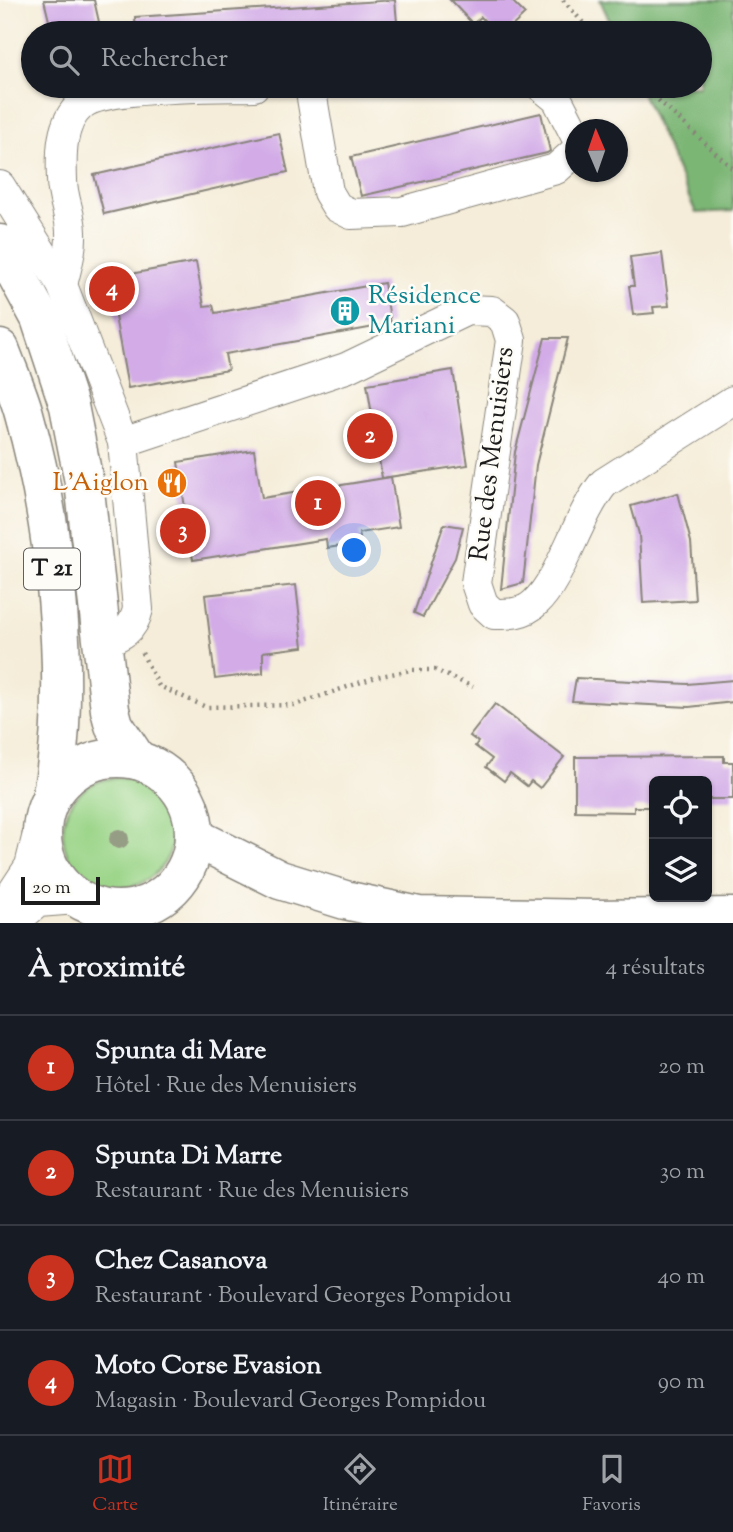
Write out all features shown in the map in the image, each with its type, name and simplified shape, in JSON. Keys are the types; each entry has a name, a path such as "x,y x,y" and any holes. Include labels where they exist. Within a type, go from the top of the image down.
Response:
{"main road":[{"name":"T 21","path":"0,244 40,318 69,406 114,638 114,725 137,760"},
{"name":"T 21","path":"0,349 24,413 41,491 55,590 60,745 47,806"},
{"path":"113,757 137,760 156,767 173,780 185,797 192,816 194,836 191,856 183,874 170,890 155,901 136,908 105,910 77,899 59,884 47,864 41,841 47,806 68,775 89,763 113,757"},
{"path":"194,836 281,880 345,900 419,916 596,919 733,917"},
{"path":"136,908 173,923"}],"street":[{"path":"62,285 71,231 62,184 62,145 68,124 80,105 93,98"},
{"path":"312,98 328,192 337,207 351,214 402,212 556,169 565,161"},
{"path":"556,98 567,119"},
{"path":"0,186 62,285 123,442 138,609 135,622 114,638"},
{"name":"Rue des Menuisiers","path":"123,442 346,368 467,310 492,311 505,321 511,340 476,583 483,604 494,614 514,614 535,604 550,582 590,501 604,483 733,401"},
{"path":"0,922 8,901 30,866 47,806"},
{"path":"13,923 38,902 77,899"}],"path":[{"path":"563,0 581,21"},
{"path":"656,98 733,169"},
{"path":"114,638 146,656 159,686 206,707 295,705 376,677 411,670 435,670 474,687"}],"green space":[{"path":"600,0 733,0 733,211 696,213 644,98 712,98 712,21 610,21"},
{"path":"118,778 139,782 157,794 169,812 173,833 169,854 157,872 139,884 118,888 97,884 79,872 67,854 63,833 67,812 79,794 97,782"}],"building":[{"path":"44,0 94,0 99,21 49,21"},
{"path":"395,0 397,21 135,21 135,17"},
{"path":"450,0 511,0 525,14 518,21 485,21 481,17 476,21 470,21"},
{"path":"541,113 550,151 547,153 361,196 351,157"},
{"path":"279,133 288,172 104,214 94,175"},
{"path":"662,253 669,306 653,307 654,313 633,315 629,286 634,286 630,257"},
{"path":"196,262 204,306 213,305 215,313 384,283 391,324 225,354 228,370 128,388 108,278"},
{"path":"545,338 568,338 536,465 523,583 501,589 515,452"},
{"path":"453,370 468,465 382,478 367,384"},
{"path":"254,450 262,498 391,477 399,527 359,533 361,543 327,548 326,539 193,560 178,462"},
{"path":"678,493 691,542 695,600 643,603 639,534 631,506"},
{"path":"444,524 463,527 455,558 423,617 414,613"},
{"path":"296,585 303,647 263,652 263,673 215,679 205,595"},
{"path":"576,678 687,684 733,680 733,702 689,707 572,701"},
{"path":"495,704 564,757 540,788 531,781 527,786 510,773 504,781 486,767 492,759 475,746 478,742 470,736"},
{"path":"724,756 724,762 733,762 733,799 712,799 712,776 649,776 649,807 634,807 634,812 575,811 575,757"}],"place":[{"name":"Moto Corse Evasion","path":"112,289"},
{"name":"Résidence Mariani","path":"345,311"},
{"name":"Spunta Di Marre","path":"370,436"},
{"name":"L'Aiglon","path":"172,483"},
{"name":"Spunta di Mare","path":"318,503"},
{"name":"Chez Casanova","path":"183,531"}]}
